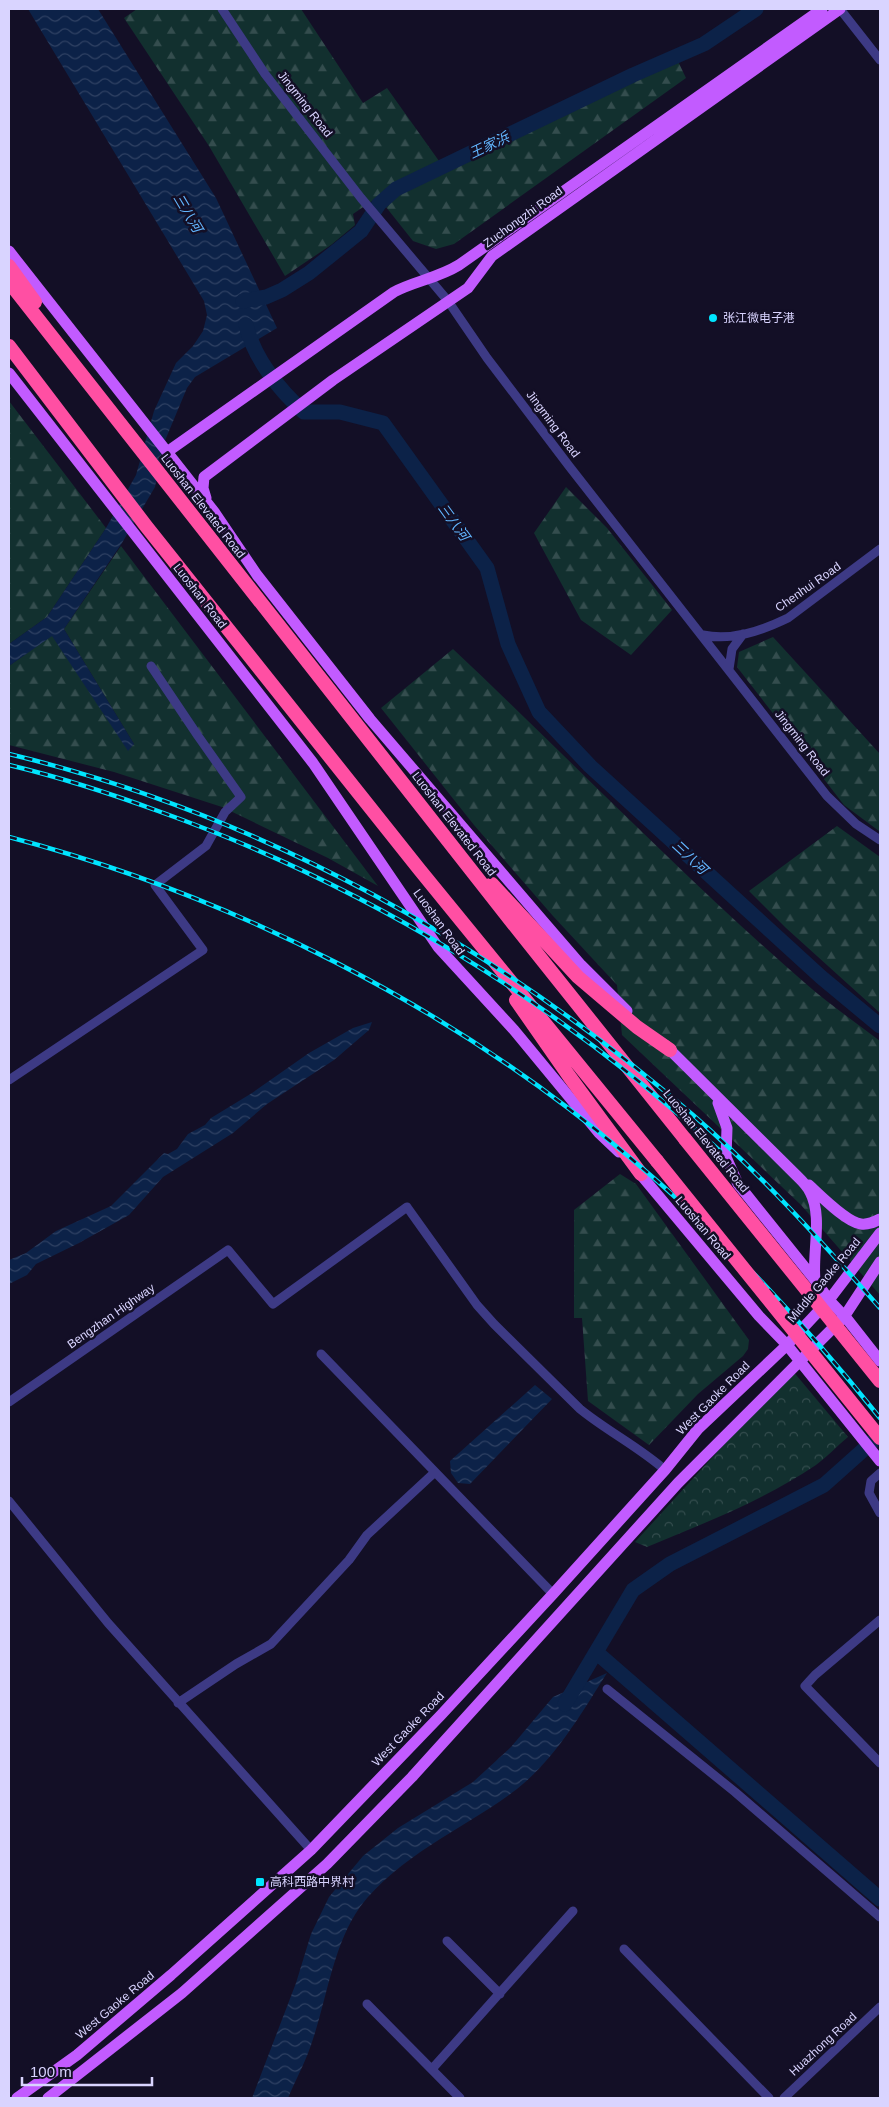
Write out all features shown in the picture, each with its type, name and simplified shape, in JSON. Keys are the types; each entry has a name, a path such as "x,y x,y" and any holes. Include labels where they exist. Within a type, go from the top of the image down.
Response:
{"highway":[{"path":"9,266 91,386"},
{"name":"Luoshan Elevated Road","path":"9,282 519,932 880,1381"},
{"path":"9,346 146,526 419,869 658,1161 880,1438"},
{"path":"452,845 490,882 578,977 602,999 670,1050"},
{"path":"419,869 641,1174"}],"main road":[{"name":"Zuchongzhi Road","path":"167,452 394,292 415,282 431,279 459,265 822,9"},
{"name":"Zuchongzhi Road","path":"207,502 203,488 204,477 333,380 468,288 492,256 840,9"},
{"path":"9,251 207,502 256,576 414,770 582,965 619,1004 670,1050 810,1191 814,1201 816,1218 815,1280"},
{"name":"Luoshan Road","path":"9,374 324,777 438,947 514,1030 599,1133 641,1174 759,1316 787,1344 799,1362 880,1461"},
{"path":"716,1097 723,1112 727,1128 726,1156 733,1175 829,1300 880,1361"},
{"path":"795,1174 850,1220 859,1224 869,1224 880,1219"},
{"name":"Middle Gaoke Road","path":"787,1344 829,1300 880,1232"},
{"path":"48,2098 182,1993 327,1864 412,1777 678,1483 844,1317 880,1262"},
{"name":"West Gaoke Road","path":"17,2098 77,2055 171,1975 311,1850 441,1715 553,1594 664,1470 698,1428 787,1344"}],"street":[{"name":"Jingming Road","path":"222,9 266,74 361,198 382,225 431,279 487,358 569,466 827,796 856,824 880,840"},
{"path":"840,9 880,60"},
{"name":"Chenhui Road","path":"702,635 723,637 744,634 771,626 788,618 880,549"},
{"path":"729,669 732,649 744,634"},
{"path":"9,1080 203,950 155,885 206,846 225,812 241,797 151,666"},
{"name":"Bengzhan Highway","path":"9,1402 228,1250 273,1304 407,1207 477,1305 494,1324 580,1409 649,1456 664,1470"},
{"path":"321,1354 553,1594"},
{"path":"178,1703 215,1677 271,1644 349,1560 367,1535 435,1472"},
{"path":"880,1472 871,1482 869,1493 880,1512"},
{"path":"9,1501 108,1623 311,1850"},
{"path":"880,1620 815,1675 805,1686 880,1763"},
{"path":"607,1689 735,1792 880,1917"},
{"path":"432,2069 573,1911"},
{"path":"447,1940 500,1994"},
{"path":"624,1949 769,2098"},
{"path":"367,2004 460,2098"},
{"name":"Huazhong Road","path":"784,2098 880,2007"}],"green space":[{"path":"137,9 301,9 363,103 387,88 439,161 673,51 686,78 454,244 436,249 413,241 378,197 353,214 355,225 331,245 285,276 209,146 124,18"},
{"path":"9,401 106,528 47,617 9,644"},
{"path":"566,487 607,528 672,610 631,655 581,620 534,533"},
{"path":"121,546 378,886 328,858 222,807 114,772 9,745 9,666 52,635 128,750 134,744 64,629"},
{"path":"773,637 880,754 879,831 844,805 737,667 739,652"},
{"path":"453,649 715,902 814,991 880,1041 880,1295 801,1205 622,1035 617,985 553,916 474,825 381,708"},
{"path":"837,826 880,857 880,1013 786,928 749,891"},
{"path":"620,1174 636,1184 749,1340 748,1349 743,1356 698,1394 649,1445 588,1401 582,1318 574,1318 574,1210"},
{"path":"792,1370 848,1437 816,1465 755,1500 647,1547 635,1542"}],"water":[{"path":"28,9 98,9 216,198 277,328 195,377 187,388 164,443 155,487 122,543 64,629 134,744 128,751 52,636 9,666 9,644 47,617 106,528 136,475 154,411 176,363 193,346 203,331 207,315 204,301"},
{"path":"372,1022 369,1030 334,1060 267,1104 233,1133 163,1177 129,1215 36,1264 27,1275 9,1284 9,1260 26,1253 56,1231 111,1206 164,1153 168,1154 177,1149 188,1134 205,1125 211,1118 252,1093 309,1053 353,1028"},
{"path":"535,1385 552,1399 470,1484 458,1483 451,1473 450,1461"},
{"path":"607,1673 567,1735 531,1777 497,1803 434,1843 394,1872 376,1888 360,1907 351,1921 337,1954 311,2046 288,2098 252,2098 296,1983 311,1934 329,1897 363,1856 398,1828 473,1782 511,1747 553,1697"}],"waterway":[{"name":"王家浜","path":"243,301 266,297 282,290 309,273 361,231 379,204 396,189 633,75 704,44 756,9"},
{"name":"三八河","path":"246,325 261,361 277,384 304,412 340,412 383,423 487,568 508,644 539,712 590,766 821,977 880,1026"},
{"path":"565,1704 633,1590 670,1564 824,1485 880,1435"},
{"path":"596,1652 880,1899"}],"railway":[{"path":"9,754 103,780 195,812 285,850 372,894 457,943 539,996 617,1053 693,1115 766,1184 880,1308"},
{"path":"9,765 121,798 235,841 311,874 384,912 456,953 525,997 593,1045 658,1097 720,1151"},
{"path":"9,837 93,861 175,891 256,924 336,962 413,1005 488,1051 559,1102 628,1156 696,1216 792,1314 880,1418"}],"place":[{"name":"张江微电子港","path":"713,318"},
{"name":"高科西路中界村","path":"260,1882"}]}
